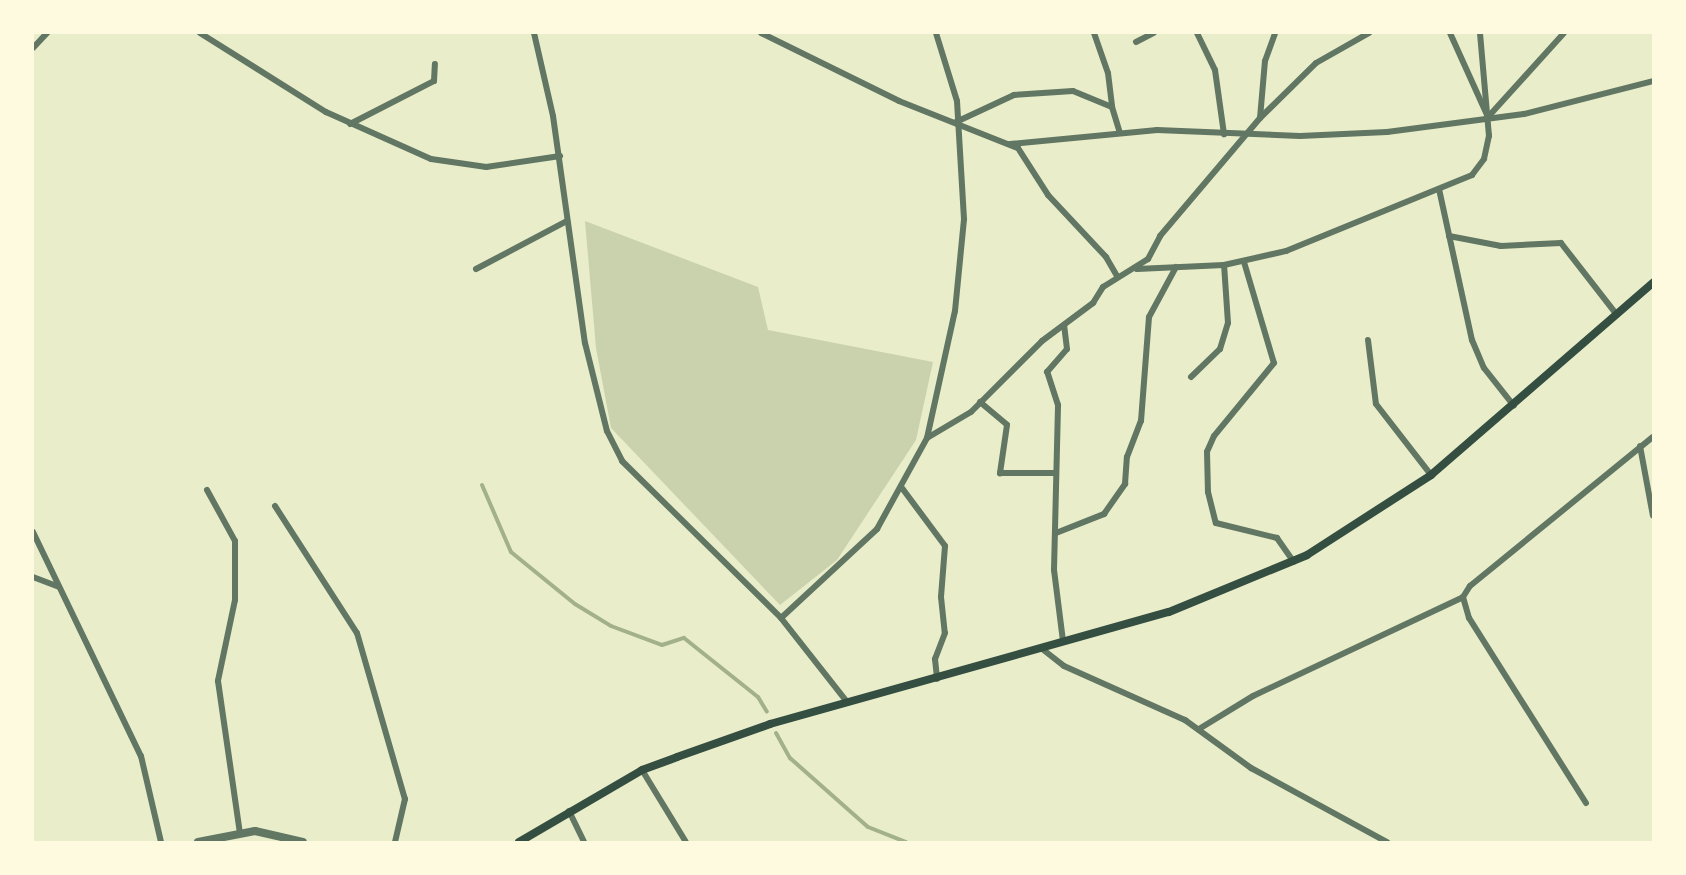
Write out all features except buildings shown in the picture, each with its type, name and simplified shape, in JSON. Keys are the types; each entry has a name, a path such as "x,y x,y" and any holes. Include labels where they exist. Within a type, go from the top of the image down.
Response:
{"main road":[{"path":"519,842 569,810 642,770 848,703 1169,612 1294,561 1361,525 1431,475 1514,406 1653,283"}],"street":[{"path":"33,48 47,33"},
{"path":"200,33 350,124 431,159 460,165 560,156"},
{"path":"534,33 560,156 567,221 597,401 622,461 781,618 848,703"},
{"path":"761,33 796,54 1010,144 1120,133 1358,135 1524,114 1653,81"},
{"path":"781,618 851,558 902,488 927,438 955,311 964,219 956,122 957,101 936,33"},
{"path":"1094,33 1108,73 1112,106 1120,133"},
{"path":"1136,42 1154,33"},
{"path":"1197,33 1215,70 1224,134"},
{"path":"1260,118 1265,61 1275,33"},
{"path":"1136,269 1192,204 1214,168 1249,135 1260,118 1316,63 1369,33"},
{"path":"1450,33 1488,117"},
{"path":"927,438 980,402 1117,276 1136,269 1244,262 1316,242 1391,205 1438,189 1479,168 1487,148 1488,117 1480,33"},
{"path":"1488,117 1564,33"},
{"path":"350,124 434,81 435,64"},
{"path":"956,122 987,104 1030,93 1073,91 1112,106"},
{"path":"1010,144 1117,276"},
{"path":"1438,189 1472,340 1484,368 1514,406"},
{"path":"476,269 567,221"},
{"path":"1449,236 1501,246 1561,243 1617,315"},
{"path":"1244,262 1274,363 1214,436 1207,452 1208,492 1216,523 1277,538 1294,561"},
{"path":"1191,377 1220,349 1228,323 1224,265"},
{"path":"1056,533 1104,514 1125,484 1127,456 1141,421 1152,334 1149,317 1176,267"},
{"path":"1063,641 1055,597 1058,405 1047,372 1067,349 1064,325"},
{"path":"1368,340 1376,404 1431,475"},
{"path":"980,402 1007,425 1000,473 1056,474"},
{"path":"1199,729 1253,696 1463,597 1653,437"},
{"path":"1641,446 1653,516"},
{"path":"902,488 945,546 941,597 945,633 935,659 937,679"},
{"path":"207,490 235,541 235,600 218,681 240,833"},
{"path":"275,506 357,633 405,799 395,842"},
{"path":"33,532 57,586 141,756 161,842"},
{"path":"33,577 57,586"},
{"path":"1463,597 1469,618 1586,803"},
{"path":"1041,648 1064,666 1199,729 1251,768 1387,842"},
{"path":"642,770 686,842"},
{"path":"569,810 584,842"},
{"path":"198,842 240,833 281,833 303,842"},
{"path":"274,842 281,833"}],"green space":[{"path":"585,221 758,287 768,330 933,362 916,440 837,560 780,605 611,428 596,348"}],"waterway":[{"path":"482,485 511,552 575,604 611,626 662,645 684,638 758,697 767,712"},
{"path":"776,733 790,758 868,827 906,842"}]}
